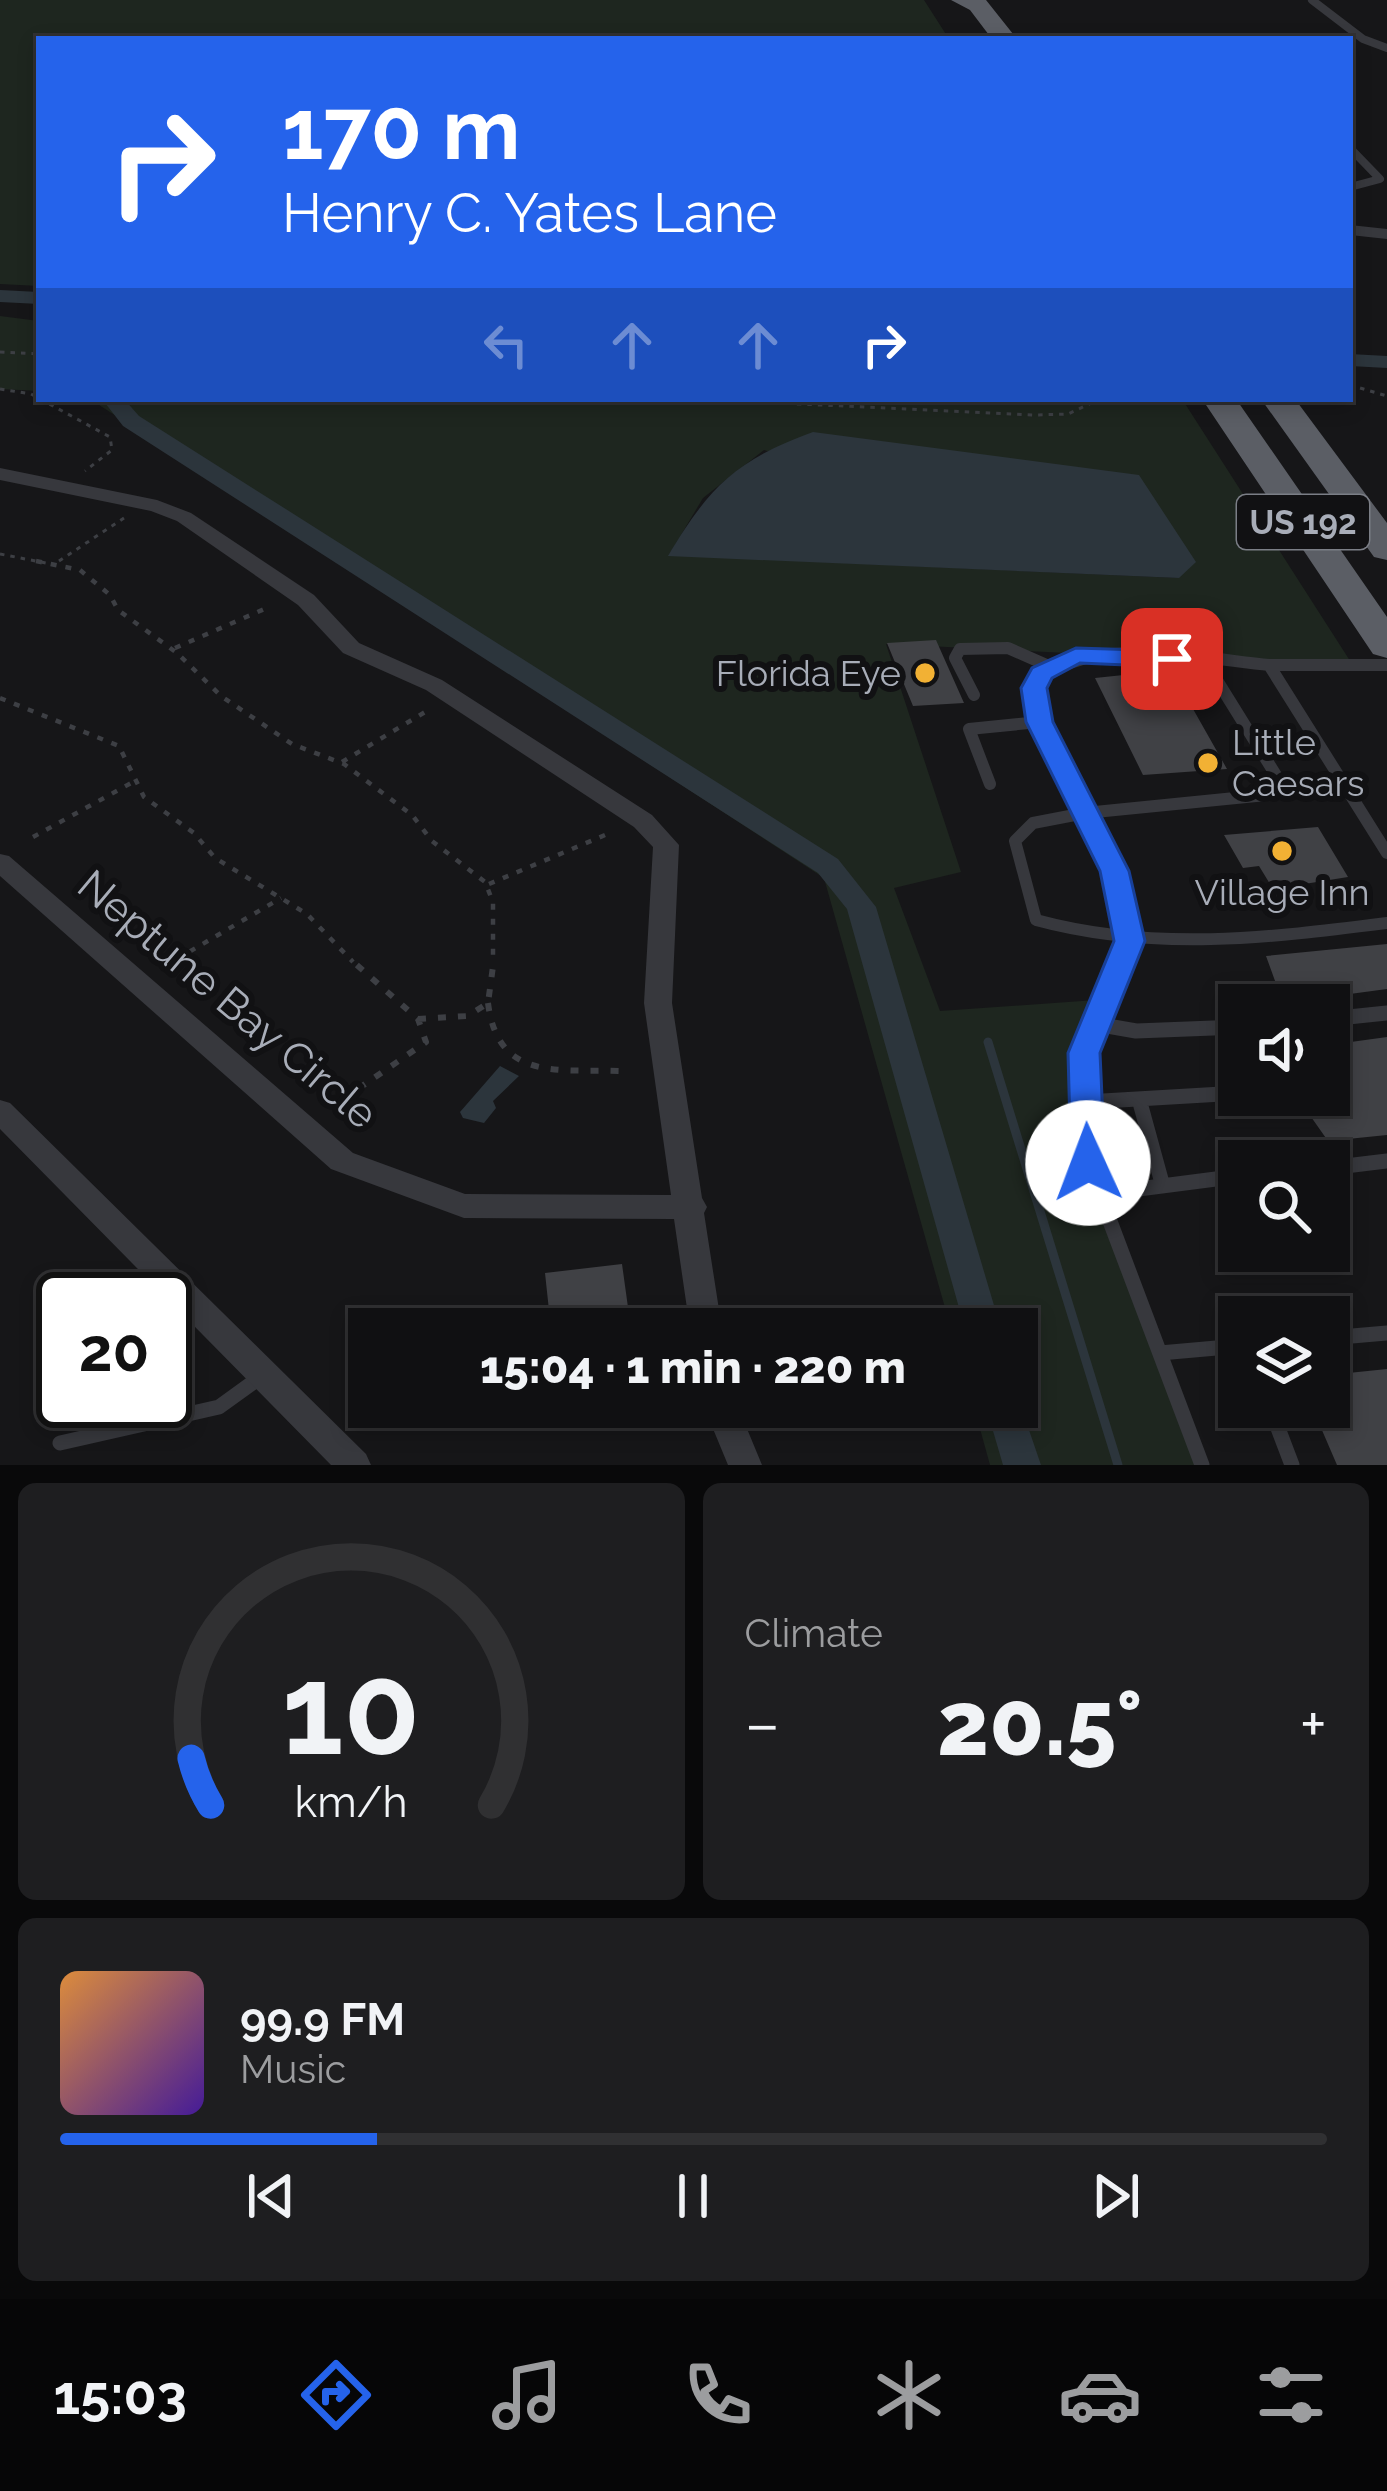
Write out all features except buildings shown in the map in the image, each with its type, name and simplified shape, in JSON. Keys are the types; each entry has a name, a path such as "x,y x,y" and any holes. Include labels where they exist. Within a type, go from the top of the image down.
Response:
{"highway":[{"path":"949,0 973,36"},
{"path":"963,0 978,5 1003,36"},
{"path":"991,0 1017,36"},
{"name":"US 192","path":"1221,402 1387,646"},
{"name":"US 192","path":"1280,402 1387,549"}],"street":[{"path":"1353,230 1387,234"},
{"path":"0,474 157,506 184,517 306,601 351,648 434,686 643,821 666,845 658,1003 704,1308"},
{"name":"Neptune Bay Circle","path":"0,862 342,1161 464,1206 692,1207"},
{"path":"0,1111 354,1465"},
{"path":"730,1428 745,1465"}],"lane":[{"path":"1312,0 1363,39 1387,48"},
{"path":"1353,151 1380,179 1353,184"},
{"path":"974,695 955,658 960,649 1008,648 1051,667"},
{"path":"1202,1465 1088,1163 1084,1053 1130,941 1114,871 1040,722 1035,681 1051,667 1087,653 1269,665 1387,665"},
{"path":"1205,661 1287,793"},
{"path":"1269,665 1387,853"},
{"path":"990,784 970,730 1040,722"},
{"path":"1346,788 1085,813 1033,823 1015,841 1036,920 1130,941 1247,940 1387,923"},
{"path":"1350,1016 1387,1013"},
{"path":"1096,1024 1136,1031 1218,1029"},
{"path":"1086,1102 1218,1094"},
{"path":"1138,1099 1162,1183"},
{"path":"1350,1165 1387,1161"},
{"path":"1100,1194 1218,1178"},
{"path":"1350,1336 1387,1333"},
{"path":"1160,1352 1218,1348"},
{"path":"60,1443 218,1407 263,1375"},
{"path":"1278,1428 1292,1465"}],"path":[{"path":"0,352 36,354"},
{"path":"1353,386 1387,396"},
{"path":"0,389 36,397"},
{"path":"45,402 110,437 112,450 85,471"},
{"path":"756,402 1034,415 1068,414 1094,402"},
{"path":"57,562 124,518"},
{"path":"0,554 80,570 110,595 118,610 172,649 220,696 252,712 287,741 341,762 412,815 432,841 487,884 496,943 488,1003 494,1039 516,1058 556,1067 619,1071"},
{"path":"172,649 269,608"},
{"path":"0,698 119,746 130,760 133,782 152,805 194,833 208,853 307,914 368,978 418,1019 425,1033 421,1048 341,1100"},
{"path":"341,762 424,712"},
{"path":"33,837 133,782"},
{"path":"487,884 605,836"},
{"path":"177,959 281,898"},
{"path":"418,1019 454,1020 488,1003"}],"shaded area":[{"path":"0,0 924,0 947,36 36,36 36,286 0,284"},
{"path":"0,316 36,321 36,391 0,389"},
{"path":"95,402 1184,402 1354,667 886,644 961,872 894,888 940,1011 1110,999 1073,1108 1209,1465 990,1465 980,1428 1038,1428 1038,1308 945,1308 824,878","holes":["764,450 1179,578 669,555 703,498"]},
{"path":"813,432 1139,475 1196,562 1179,578 668,556 697,511 727,479 764,453"},
{"path":"500,1066 519,1076 493,1101 496,1108 484,1123 463,1118 460,1112"}],"waterway":[{"path":"0,296 36,298"},
{"path":"1353,360 1387,362"},
{"path":"115,402 131,421 828,866 861,907 977,1308"},
{"path":"988,1042 1118,1465"},
{"path":"1011,1428 1022,1465"}],"place":[{"name":"Florida Eye","path":"925,673"},
{"name":"Little Caesars","path":"1208,763"},
{"name":"Village Inn","path":"1282,851"}],"route":[{"path":"1088,1163 1084,1053 1130,941 1114,871 1040,722 1035,681 1061,661 1087,653 1172,659"}]}
